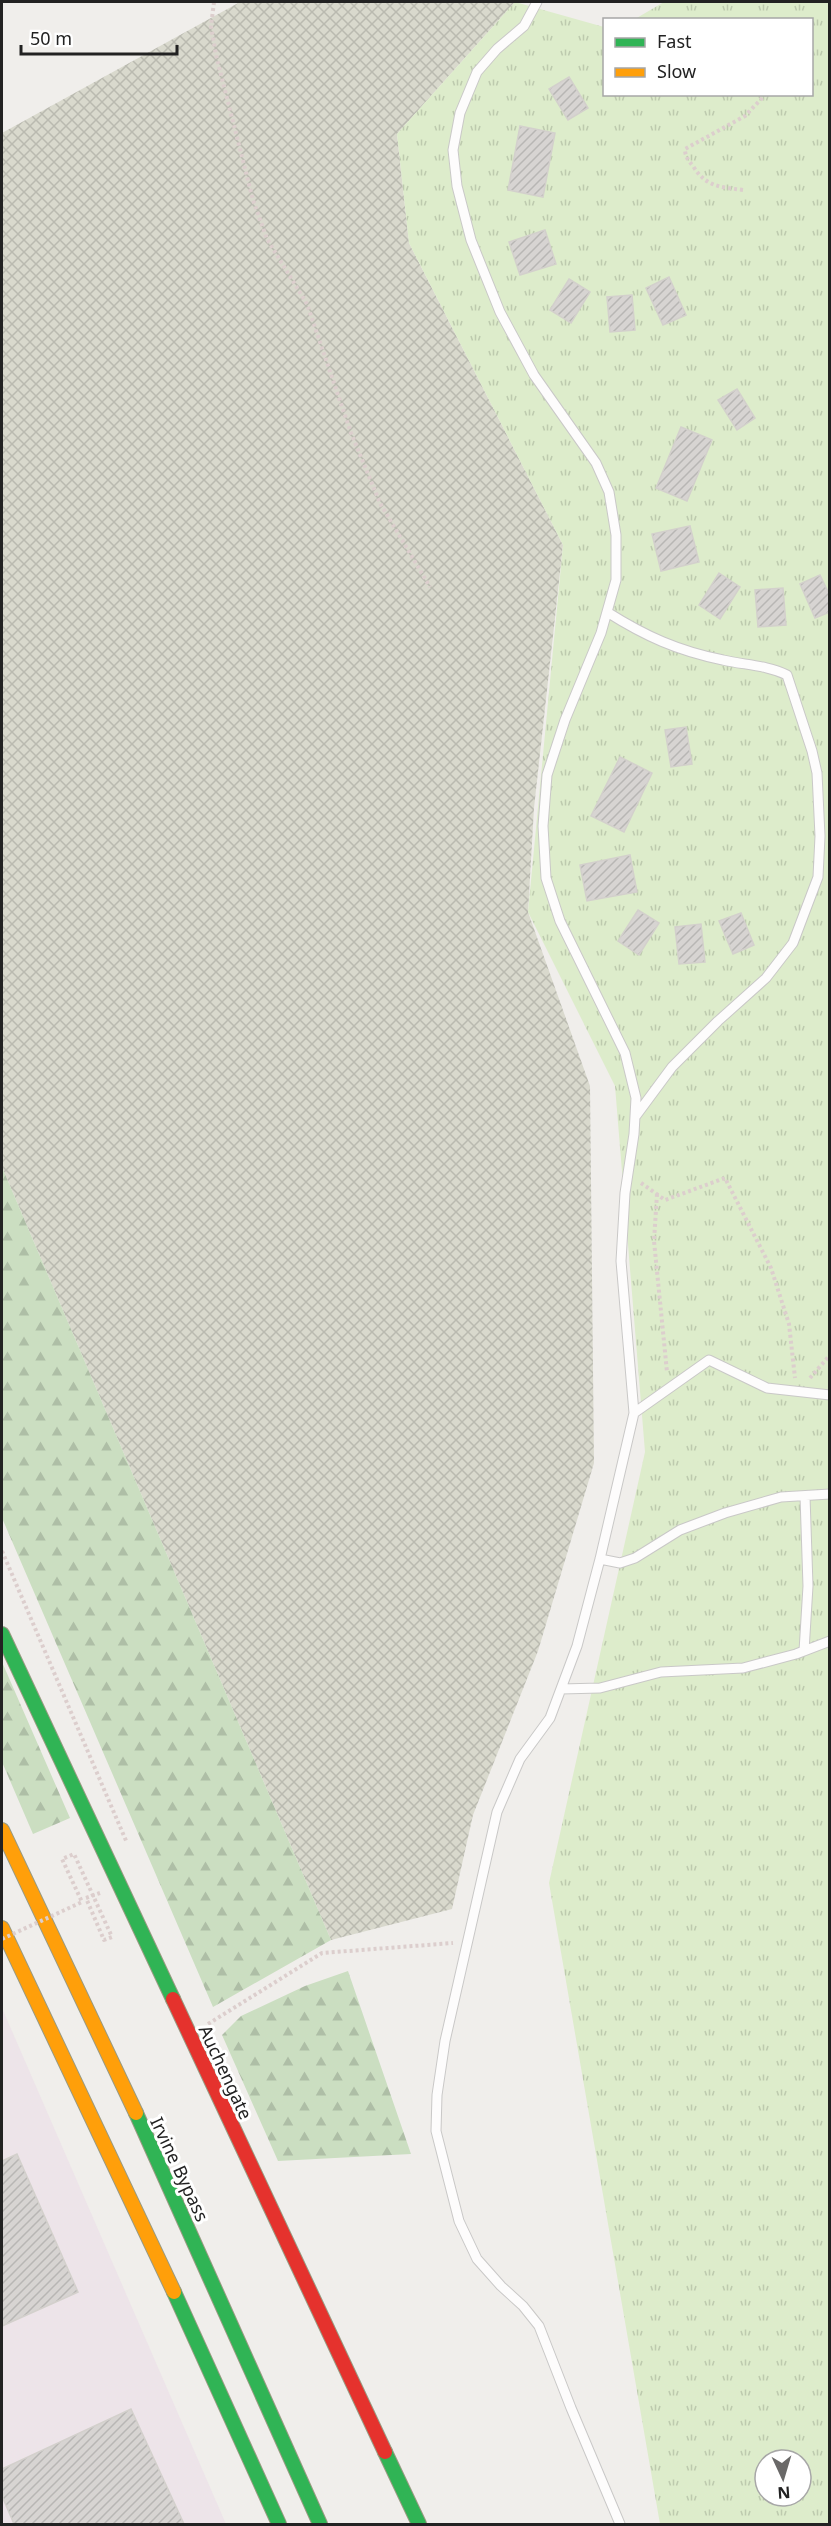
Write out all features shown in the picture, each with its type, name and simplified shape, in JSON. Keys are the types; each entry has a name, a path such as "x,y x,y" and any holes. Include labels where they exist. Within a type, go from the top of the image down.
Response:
{"main road":[{"name":"Auchengate","path":"2,1634 418,2524"},
{"name":"Irvine Bypass","path":"2,1830 195,2244 320,2524"},
{"path":"2,1928 207,2362 279,2524"}],"lane":[{"path":"537,2 524,26 477,72 460,113 453,150 457,186 471,240 500,312 534,375 596,463 609,492 616,535 616,580 601,633 565,720 547,775 543,826 546,878 560,921 625,1053 636,1098 621,1261 634,1413 577,1646 550,1718 520,1759 497,1812 445,2041 437,2095 436,2131 459,2221 477,2259 523,2306 539,2326 620,2524"},
{"path":"607,612 639,632 677,649 775,669 787,675 812,751 818,784 820,836 818,877 793,943 766,978 718,1020 672,1067 635,1117"},
{"path":"634,1413 709,1360 767,1388 830,1395"},
{"path":"600,1559 620,1563 635,1558 680,1530 725,1513 781,1497 830,1494"},
{"path":"804,1651 808,1586 805,1496"},
{"path":"561,1689 600,1688 661,1672 743,1668 804,1651 830,1641"}],"path":[{"path":"214,2 211,26 216,55 253,200 267,239 307,304 351,433 380,503 430,587"},
{"path":"743,190 703,181 685,156 685,149 745,116 764,96"},
{"path":"628,1173 665,1200 725,1178 771,1268 789,1324 797,1392"},
{"path":"657,1194 654,1241 668,1364 665,1391"},
{"path":"797,1392 830,1355"},
{"path":"2,1939 82,1902 62,1859 74,1854 112,1937 104,1940 86,1898"},
{"path":"207,2024 322,1953 468,1942"}],"shaded area":[{"path":"240,2 515,2 397,134 409,243 563,545 534,808 528,912 590,1086 594,1463 538,1651 473,1815 452,1909 331,1940 2,1167 2,133"},
{"path":"2,2008 226,2524 2,2524"}],"green space":[{"path":"515,2 603,27 603,96 813,96 813,18 637,18 664,2 829,2 829,2524 660,2524 549,1883 645,1452 615,1086 528,912 563,545 409,243 397,134"},
{"path":"2,1167 331,1940 213,2007 2,1518"},
{"path":"2,1662 70,1818 33,1834 2,1762"},
{"path":"348,1971 411,2154 278,2161 222,2035 241,2016 305,1986"}],"building":[{"path":"569,77 588,108 568,120 549,89"},
{"path":"520,126 555,133 543,197 508,190"},
{"path":"545,230 556,264 520,275 509,242"},
{"path":"669,277 686,315 663,325 646,288"},
{"path":"569,279 590,292 571,323 550,310"},
{"path":"632,295 635,330 610,332 607,297"},
{"path":"737,389 755,418 737,430 718,400"},
{"path":"681,427 712,440 687,501 656,488"},
{"path":"690,526 699,562 661,571 652,534"},
{"path":"719,573 740,587 720,619 699,605"},
{"path":"820,575 830,596 830,612 815,618 800,584"},
{"path":"783,588 786,625 758,627 755,590"},
{"path":"686,727 692,764 671,767 665,730"},
{"path":"620,757 652,773 624,832 591,816"},
{"path":"630,855 637,892 587,901 580,865"},
{"path":"638,910 659,923 639,955 618,941"},
{"path":"741,913 754,945 733,954 719,921"},
{"path":"701,924 705,962 679,964 675,927"},
{"path":"17,2154 78,2292 2,2326 2,2161"},
{"path":"131,2409 184,2524 14,2524 2,2496 2,2469"}],"traffic: fast":[{"path":"2,1634 173,1999"},
{"path":"136,2113 320,2524"},
{"path":"174,2292 279,2524"},
{"path":"385,2452 419,2524"}],"traffic: slow":[{"path":"2,1830 136,2113"},
{"path":"2,1928 174,2292"}],"traffic: jam":[{"path":"173,1999 385,2452"}]}
